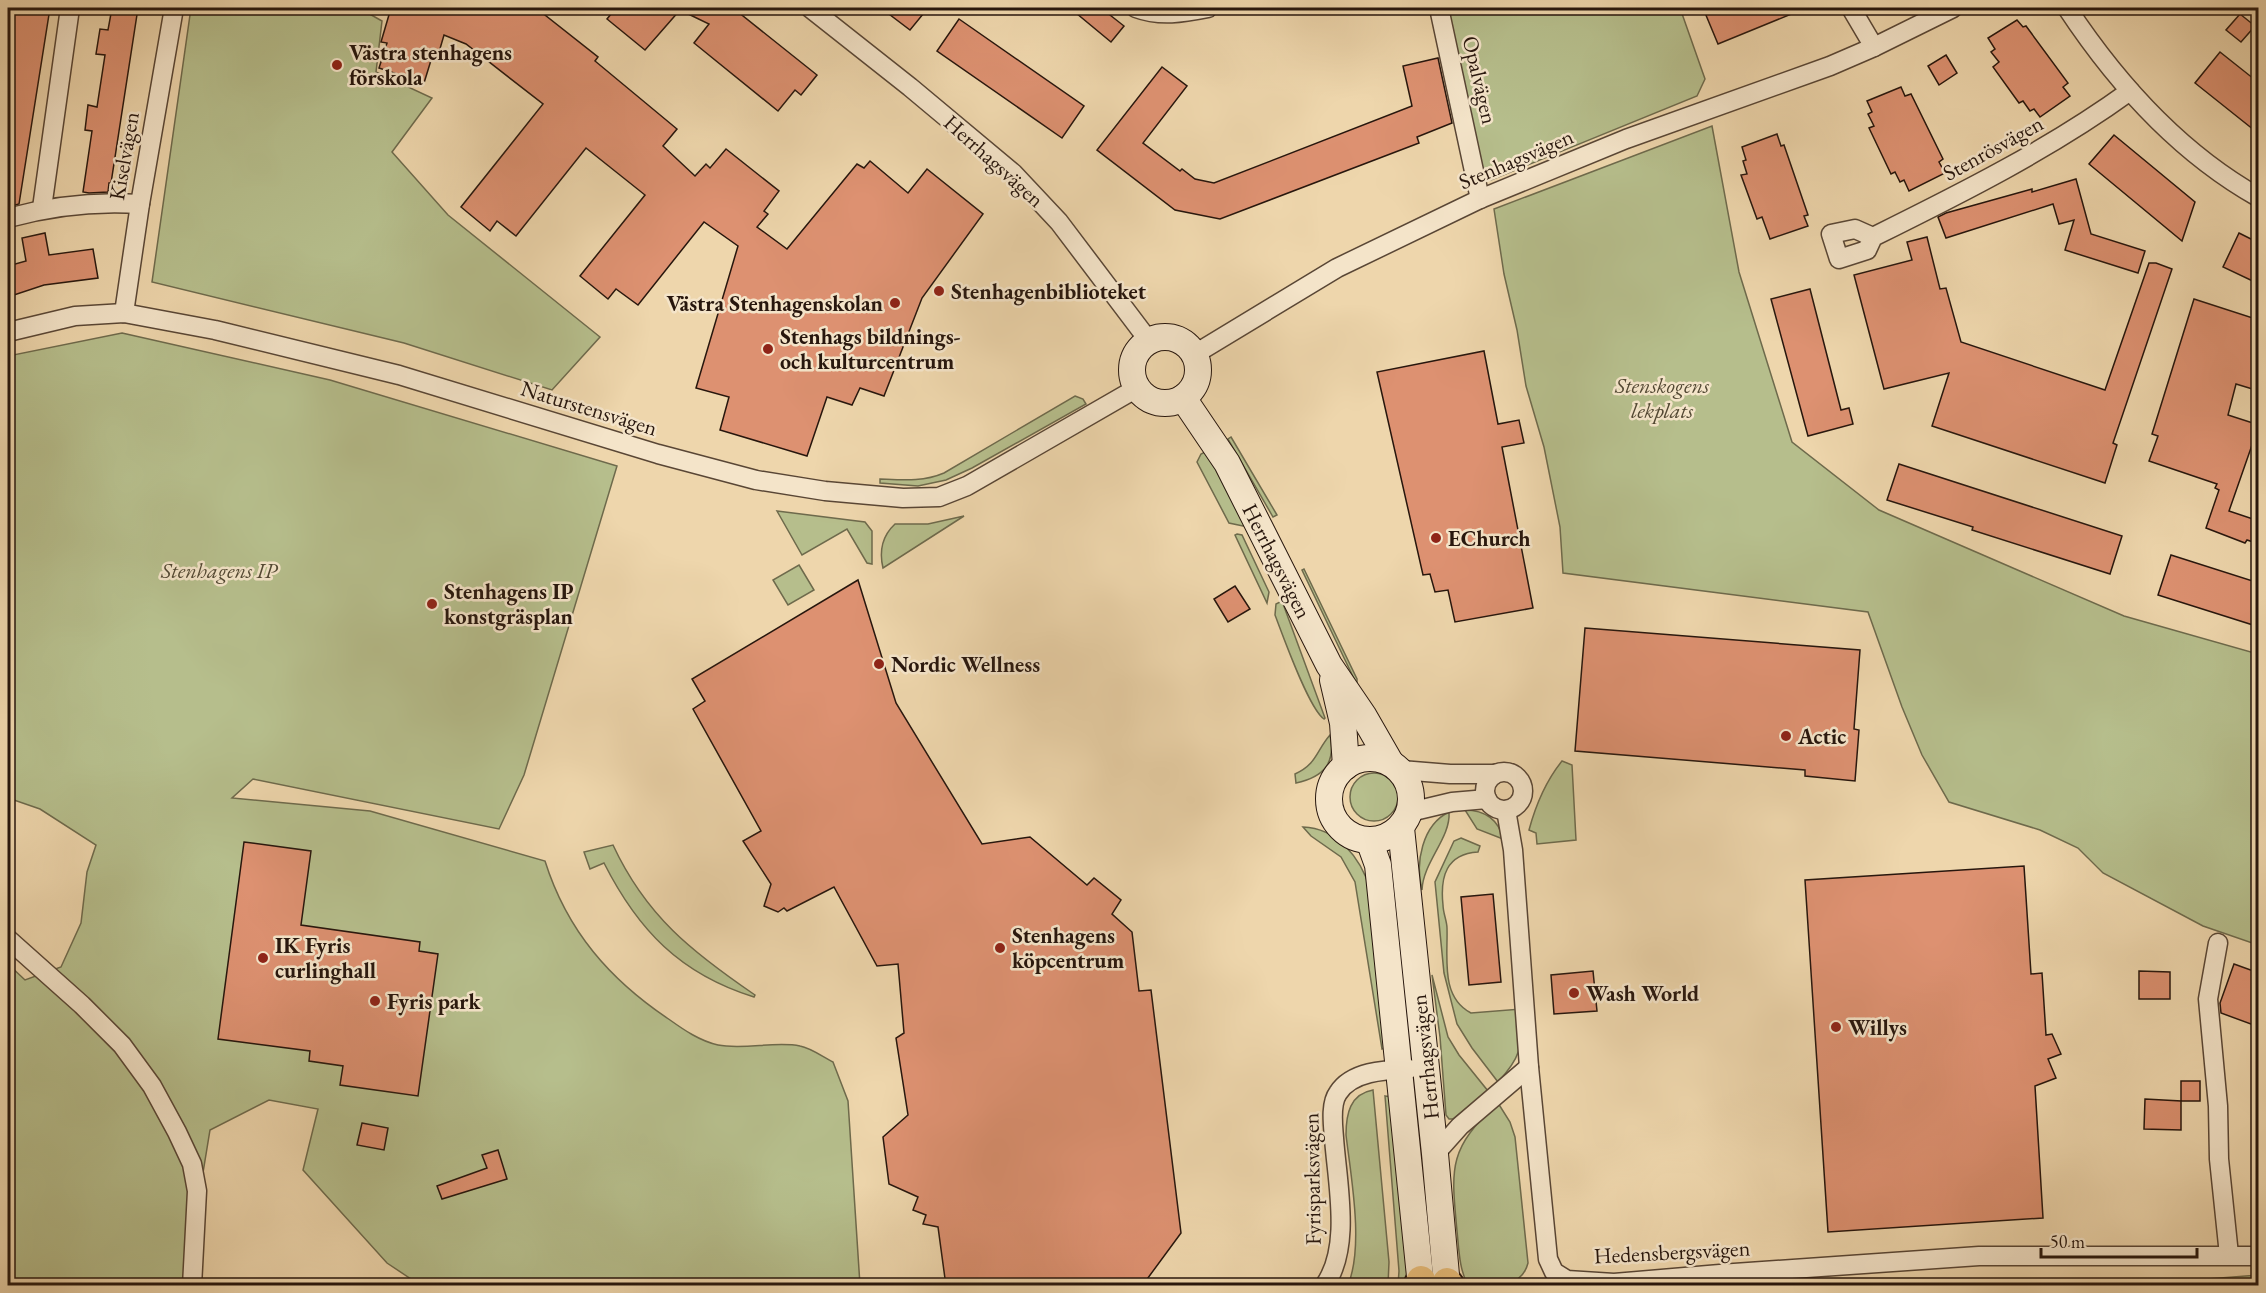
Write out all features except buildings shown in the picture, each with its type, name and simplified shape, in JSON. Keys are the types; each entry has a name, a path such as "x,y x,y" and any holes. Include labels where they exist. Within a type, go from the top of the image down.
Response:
{"street":[{"path":"42,208 70,8"},
{"name":"Kiselvägen","path":"124,313 140,204 174,8"},
{"name":"Herrhagsvägen","path":"810,8 1013,173 1059,222 1149,341"},
{"path":"1136,8 1165,14 1208,8"},
{"name":"Opalvägen","path":"1439,8 1480,199"},
{"path":"1851,8 1874,47"},
{"name":"Stenhagsvägen","path":"1195,354 1337,268 1480,199 1626,139 1830,66 1953,8"},
{"path":"2067,8 2089,40 2130,91 2198,154 2259,197"},
{"name":"Stenrösvägen","path":"1873,237 2043,149 2130,91"},
{"path":"8,218 42,208 111,202 140,204"},
{"name":"Naturstensvägen","path":"8,332 75,316 124,313 215,330 399,375 658,454 756,480 825,491 903,498 939,497 968,486 1137,388"},
{"path":"1159,337 1170,337 1180,340 1195,354 1198,364 1196,383 1183,398 1171,403 1158,402 1147,397 1137,388 1132,367 1135,357 1149,341 1159,337"},
{"name":"Herrhagsvägen","path":"1183,398 1227,463 1329,665 1395,766"},
{"name":"Herrhagsvägen","path":"1329,665 1343,723 1346,766"},
{"path":"1486,798 1452,802 1405,820 1388,837 1379,840 1361,839 1346,833 1333,818 1329,802 1330,788 1336,775 1346,766 1362,758 1377,758 1395,766 1450,774 1495,774"},
{"path":"1395,766 1407,778 1412,793 1405,820"},
{"path":"1502,771 1511,773 1517,776 1522,785 1522,798 1513,808 1506,810 1496,808 1486,798 1486,783 1495,774 1502,771"},
{"name":"Hedensbergsvägen","path":"1506,810 1513,856 1548,1259 1554,1272 1567,1280 1614,1284 1720,1274 1979,1256 2259,1256"},
{"name":"Herrhagsvägen","path":"1405,820 1435,1154 1434,1284"},
{"name":"Herrhagsvägen","path":"1369,840 1378,865 1401,1070 1434,1284"},
{"path":"8,939 82,1005 122,1045 152,1086 172,1123 192,1164 197,1191 192,1286"},
{"path":"2218,943 2208,999 2218,1106 2219,1159 2229,1255"},
{"path":"1435,1154 1460,1126 1530,1067"},
{"name":"Fyrisparksvägen","path":"1324,1286 1337,1261 1341,1230 1332,1120 1336,1094 1352,1079 1377,1071 1426,1069"}],"green space":[{"path":"191,8 337,8 343,12 348,8 359,8 382,21 376,72 432,98 392,152 448,215 600,337 552,390 404,343 152,282"},
{"path":"1439,8 1680,8 1705,79 1697,96 1491,180 1475,171"},
{"name":"Stenskogens lekplats","path":"1712,126 1739,272 1792,442 1879,510 2124,616 2258,654 2258,945 2203,926 2103,873 2078,848 2040,830 1949,802 1922,755 1868,612 1563,573 1560,527 1544,447 1526,386 1494,209"},
{"name":"Stenhagens IP","path":"122,333 330,380 617,466 524,775 499,829 253,779 232,798 370,811 545,861 565,910 593,952 628,988 675,1024 699,1038 718,1045 800,1046 833,1062 848,1101 860,1285 420,1285 387,1263 303,1170 318,1109 269,1100 210,1130 190,1252 187,1285 8,1285 8,964 25,980 61,967 81,923 87,872 96,845 40,809 8,798 8,356"},
{"path":"1075,396 1083,399 1086,404 972,468 946,480 918,486 880,483 880,479 921,479 944,473"},
{"path":"1231,437 1277,515 1273,517 1228,439"},
{"path":"1207,451 1246,525 1229,523 1197,462 1201,454"},
{"path":"777,511 865,522 872,531 872,564 867,563 847,529 802,555"},
{"path":"964,516 883,568 881,556 883,544 895,524 928,524"},
{"path":"1235,535 1242,535 1269,592 1267,603"},
{"path":"799,565 814,590 788,605 773,580"},
{"path":"1304,569 1357,679 1357,685 1302,570"},
{"path":"1282,601 1324,719 1318,713 1304,687 1275,615 1276,604"},
{"path":"1330,735 1331,753 1326,767 1314,777 1296,783 1295,774 1308,766"},
{"path":"1562,761 1572,765 1576,840 1537,844 1536,833 1529,830 1532,820 1546,785"},
{"path":"1369,773 1379,773 1394,783 1398,797 1397,806 1388,817 1379,821 1369,821 1354,811 1350,802 1350,792 1360,777"},
{"path":"1465,810 1472,810 1490,817 1498,826 1503,839 1477,829"},
{"path":"1449,812 1446,831 1427,870 1422,890 1419,868 1423,846 1432,826"},
{"path":"1303,827 1327,833 1337,839 1354,856 1366,877 1370,889 1385,1048 1382,1049 1355,882 1341,857 1311,836"},
{"path":"1461,838 1480,846 1478,852 1459,857 1452,862 1444,876 1442,895 1447,925 1447,963 1450,987 1461,1006 1471,1013 1521,1009 1521,1041 1517,1056 1498,1082 1457,1024 1444,973 1435,882 1454,841"},
{"path":"613,845 640,892 656,912 691,947 755,995 754,997 704,976 683,962 647,929 631,909 604,863 590,869 584,852"},
{"path":"1432,975 1448,1037 1459,1055 1488,1091 1453,1119 1449,1119 1446,1115"},
{"path":"1373,1090 1389,1262 1388,1285 1348,1285 1353,1269 1356,1231 1346,1135 1347,1120 1354,1100 1365,1092"},
{"path":"1385,1096 1392,1097 1408,1268 1407,1285 1398,1285 1399,1271"},
{"path":"1498,1103 1510,1122 1515,1137 1528,1263 1519,1278 1511,1282 1494,1286 1468,1286 1459,1252 1454,1175 1461,1147 1470,1133"},
{"path":"2258,1275 2258,1286 1907,1285 2143,1284"}],"place":[{"name":"Västra stenhagens förskola","path":"337,65"},
{"name":"Stenhagenbiblioteket","path":"939,291"},
{"name":"Västra Stenhagenskolan","path":"895,303"},
{"name":"Stenhags bildnings- och kulturcentrum","path":"768,349"},
{"name":"EChurch","path":"1436,538"},
{"name":"Stenhagens IP konstgräsplan","path":"432,604"},
{"name":"Nordic Wellness","path":"879,664"},
{"name":"Actic","path":"1786,736"},
{"name":"Stenhagens köpcentrum","path":"1000,948"},
{"name":"IK Fyris curlinghall","path":"263,958"},
{"name":"Wash World","path":"1574,993"},
{"name":"Fyris park","path":"375,1001"},
{"name":"Willys","path":"1836,1027"}]}
